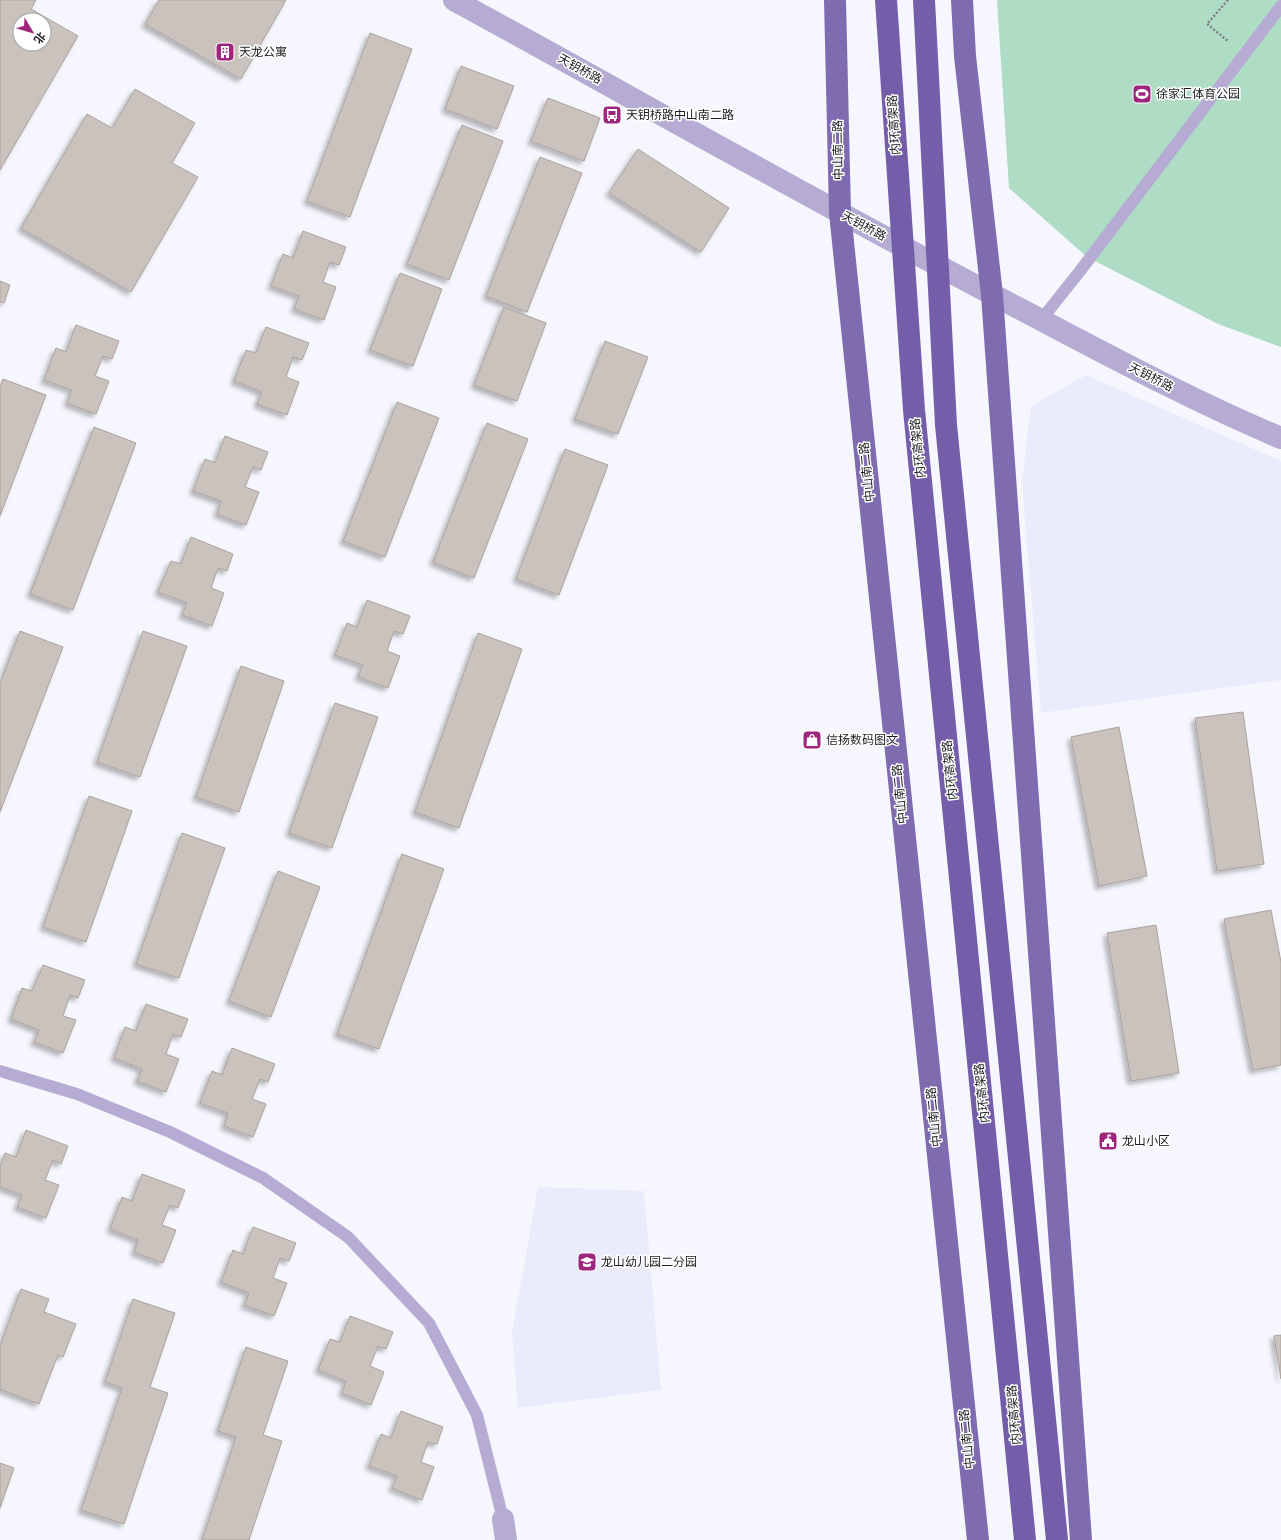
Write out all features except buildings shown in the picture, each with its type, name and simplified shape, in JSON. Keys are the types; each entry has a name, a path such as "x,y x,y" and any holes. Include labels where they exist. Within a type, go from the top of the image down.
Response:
{"highway":[{"name":"内环高架路","path":"886,0 915,418 1025,1540"},
{"path":"924,0 946,425 1057,1540"}],"main road":[{"name":"中山南二路","path":"835,0 840,213 978,1540"},
{"path":"962,0 965,56 992,295 1081,1540"}],"street":[{"name":"天钥桥路","path":"454,0 992,295 1170,386 1281,438"}],"lane":[{"path":"1041,320 1085,265 1281,6"},
{"path":"0,1071 77,1094 170,1132 263,1178 348,1237 429,1323 477,1415 504,1530"}],"path":[{"path":"1228,0 1207,24 1244,54"}],"shaded area":[{"path":"1086,375 1281,461 1281,680 1041,713 1022,482 1031,406"},
{"name":"龙山幼儿园二分园","path":"538,1187 644,1191 661,1390 518,1408 512,1333"}],"green space":[{"name":"徐家汇体育公园","path":"997,0 1281,0 1281,347 1218,324 1087,257 1009,188"}],"place":[{"name":"天龙公寓","path":"225,52"},
{"name":"徐家汇体育公园","path":"1142,94"},
{"name":"天钥桥路中山南二路","path":"612,115"},
{"name":"信扬数码图文","path":"812,740"},
{"name":"龙山小区","path":"1108,1141"},
{"name":"龙山幼儿园二分园","path":"587,1262"}]}
